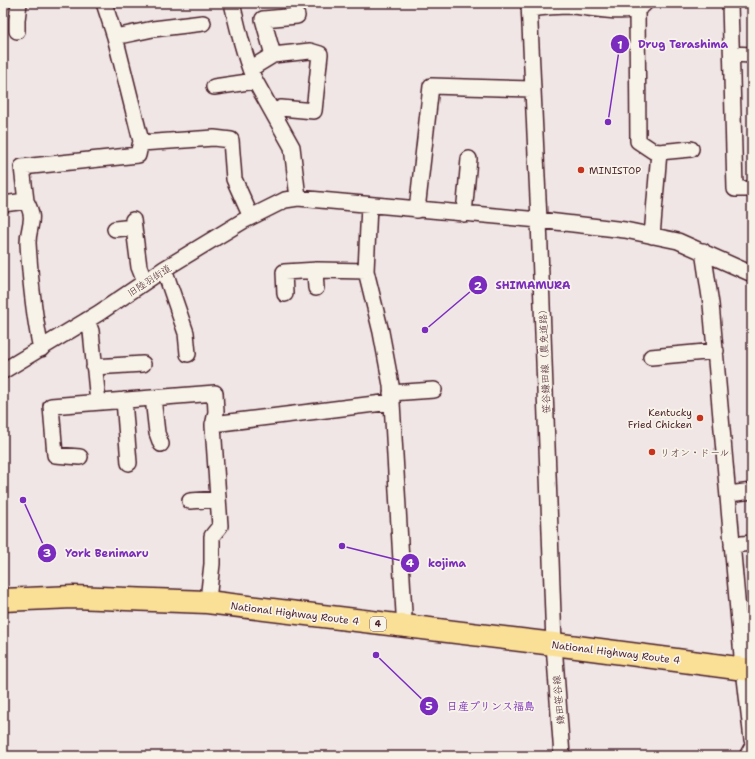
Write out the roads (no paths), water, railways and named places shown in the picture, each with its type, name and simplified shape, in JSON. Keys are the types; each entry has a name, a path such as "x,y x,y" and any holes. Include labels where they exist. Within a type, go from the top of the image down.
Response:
{"highway":[{"name":"National Highway Route 4","path":"3,588 100,586 209,591 404,613 554,637 747,663"},
{"name":"National Highway Route 4","path":"3,600 73,598 207,602 554,637"}],"street":[{"path":"17,31 19,3"},
{"path":"41,348 37,330 28,241 32,221 32,211 26,201 22,167 138,155 141,143 116,37 104,3"},
{"path":"232,3 242,45 253,75 292,146 298,198 538,220 625,230 678,241 752,274"},
{"path":"730,3 735,189 752,189"},
{"path":"529,6 575,6 606,10 633,10 641,6 638,141 659,152 691,149"},
{"name":"笹谷鎌田線（農免道路）","path":"529,6 554,637"},
{"path":"273,55 263,19 297,16"},
{"path":"116,37 153,29 203,22"},
{"path":"214,87 253,75 273,55 310,51 320,54 314,111 281,108 273,113"},
{"path":"732,54 752,55"},
{"path":"417,210 431,86 532,89"},
{"path":"141,143 214,138 231,140 234,179 251,218"},
{"path":"652,236 659,152"},
{"path":"464,214 469,159"},
{"name":"旧陸羽街道","path":"3,371 87,320 164,269 242,221 251,218 285,200 298,198"},
{"path":"3,204 26,201"},
{"path":"369,205 366,271 381,332 391,386 404,613"},
{"path":"115,229 134,223 139,268 145,282"},
{"path":"703,251 716,351 732,545 747,663 752,740"},
{"path":"164,269 186,333 188,354"},
{"path":"285,294 284,272 314,270 366,271"},
{"path":"314,270 316,288"},
{"path":"87,320 91,331 98,402"},
{"path":"651,357 716,351"},
{"path":"94,367 143,364"},
{"path":"213,424 434,390"},
{"path":"80,457 55,455 51,406 215,393 216,412 213,424 220,526 212,536 212,564 209,591"},
{"path":"153,398 157,433 161,444"},
{"path":"124,400 129,463"},
{"path":"728,494 752,491"},
{"path":"190,500 218,499"},
{"path":"732,545 752,542"},
{"name":"鎌田笹谷線","path":"554,637 562,756"},
{"path":"747,756 752,748"}],"place":[{"name":"Drug Terashima","path":"608,122"},
{"name":"MINISTOP","path":"581,170"},
{"name":"SHIMAMURA","path":"425,330"},
{"name":"Kentucky Fried Chicken","path":"700,418"},
{"name":"リオン・ドール","path":"652,452"},
{"name":"York Benimaru","path":"23,500"},
{"name":"kojima","path":"342,546"},
{"name":"日産プリンス福島","path":"376,655"}]}
